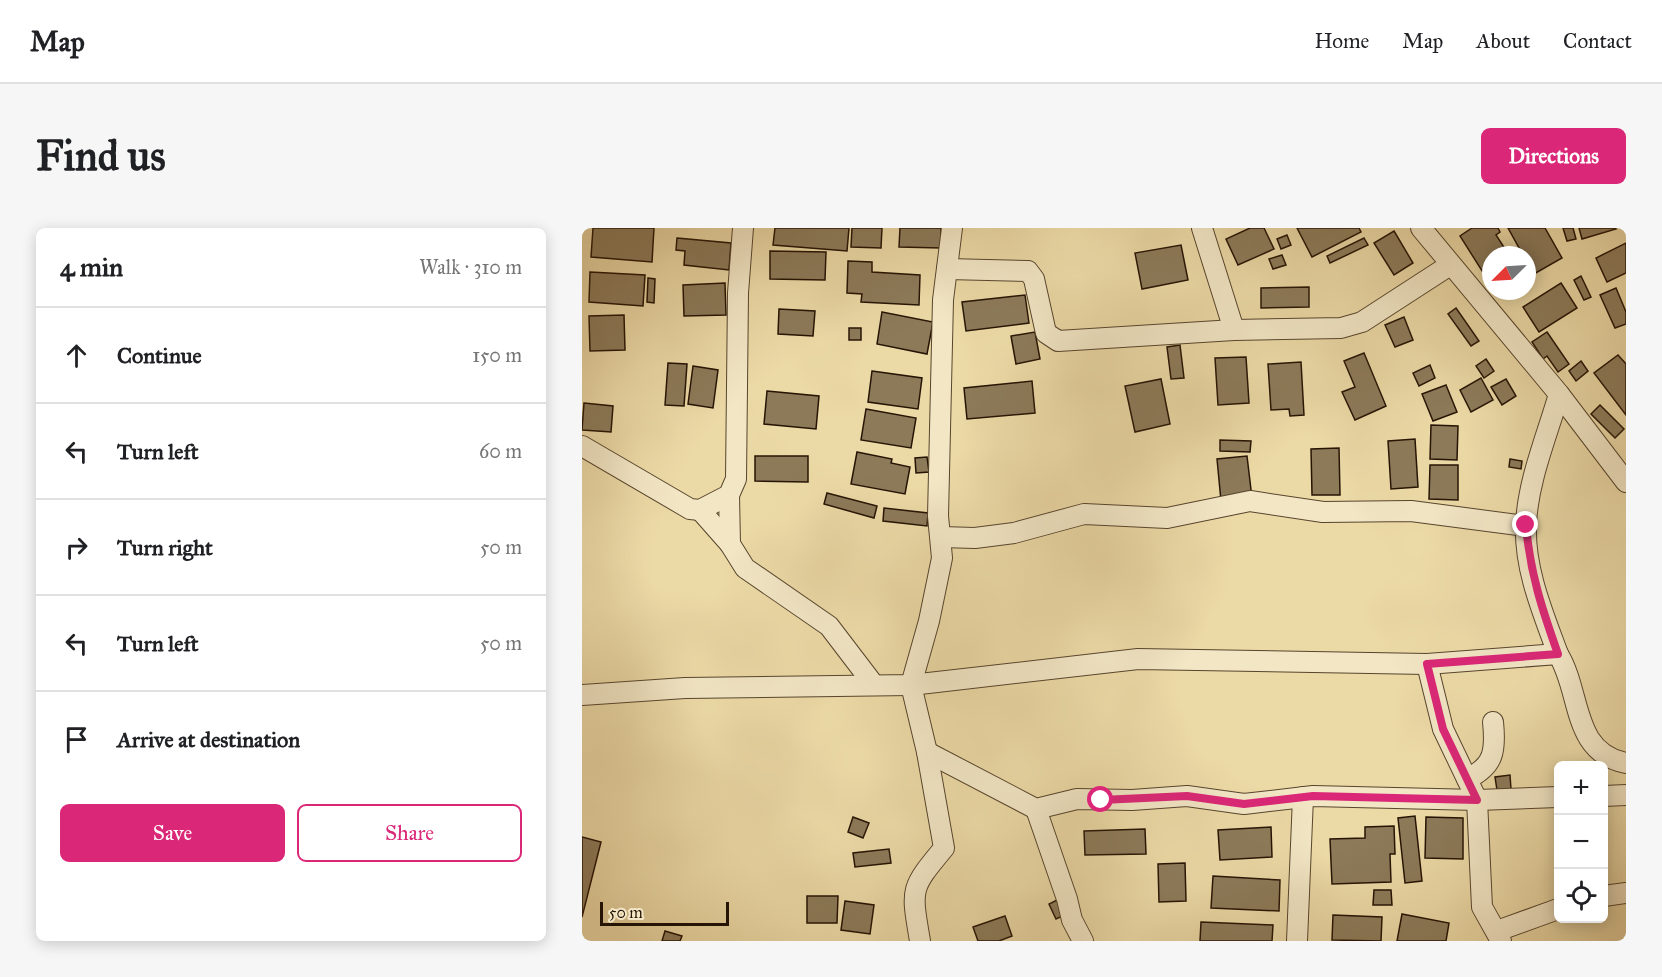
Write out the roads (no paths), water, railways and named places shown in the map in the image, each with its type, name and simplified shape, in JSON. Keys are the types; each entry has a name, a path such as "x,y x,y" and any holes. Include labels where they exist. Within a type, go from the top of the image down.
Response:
{"street":[{"path":"730,544 729,495 736,479 738,293 743,228"},
{"path":"920,941 914,907 914,889 921,875 945,848 927,752 911,685 938,580 942,537 939,505 944,300 952,228"},
{"path":"1202,228 1234,330"},
{"path":"1421,228 1559,394 1626,482"},
{"path":"947,269 1028,271 1034,279 1046,333 1058,341 1234,330 1341,328 1362,322 1450,265"},
{"path":"1559,394 1534,477 1526,525 1530,566 1536,591 1558,654 1568,672 1586,737 1605,756 1626,764"},
{"path":"582,446 690,509 700,510 729,495"},
{"path":"942,537 975,538 1014,534 1084,514 1167,518 1250,501 1323,512 1411,511 1526,525"},
{"path":"700,510 730,544 745,568 829,626 874,686"},
{"path":"582,695 685,688 911,685 1138,659 1427,664 1558,654"},
{"path":"1427,664 1443,729 1477,800 1482,907 1499,936 1554,911"},
{"path":"1467,779 1482,772 1492,758 1495,740 1492,722"},
{"path":"1605,756 1626,745"},
{"path":"927,752 1036,809 1077,799 1132,800 1187,796 1244,804 1303,797 1477,800 1554,797"},
{"path":"1608,795 1626,795"},
{"path":"1297,941 1303,797"},
{"path":"1036,809 1072,920 1083,941"},
{"path":"1608,895 1626,892"}]}
